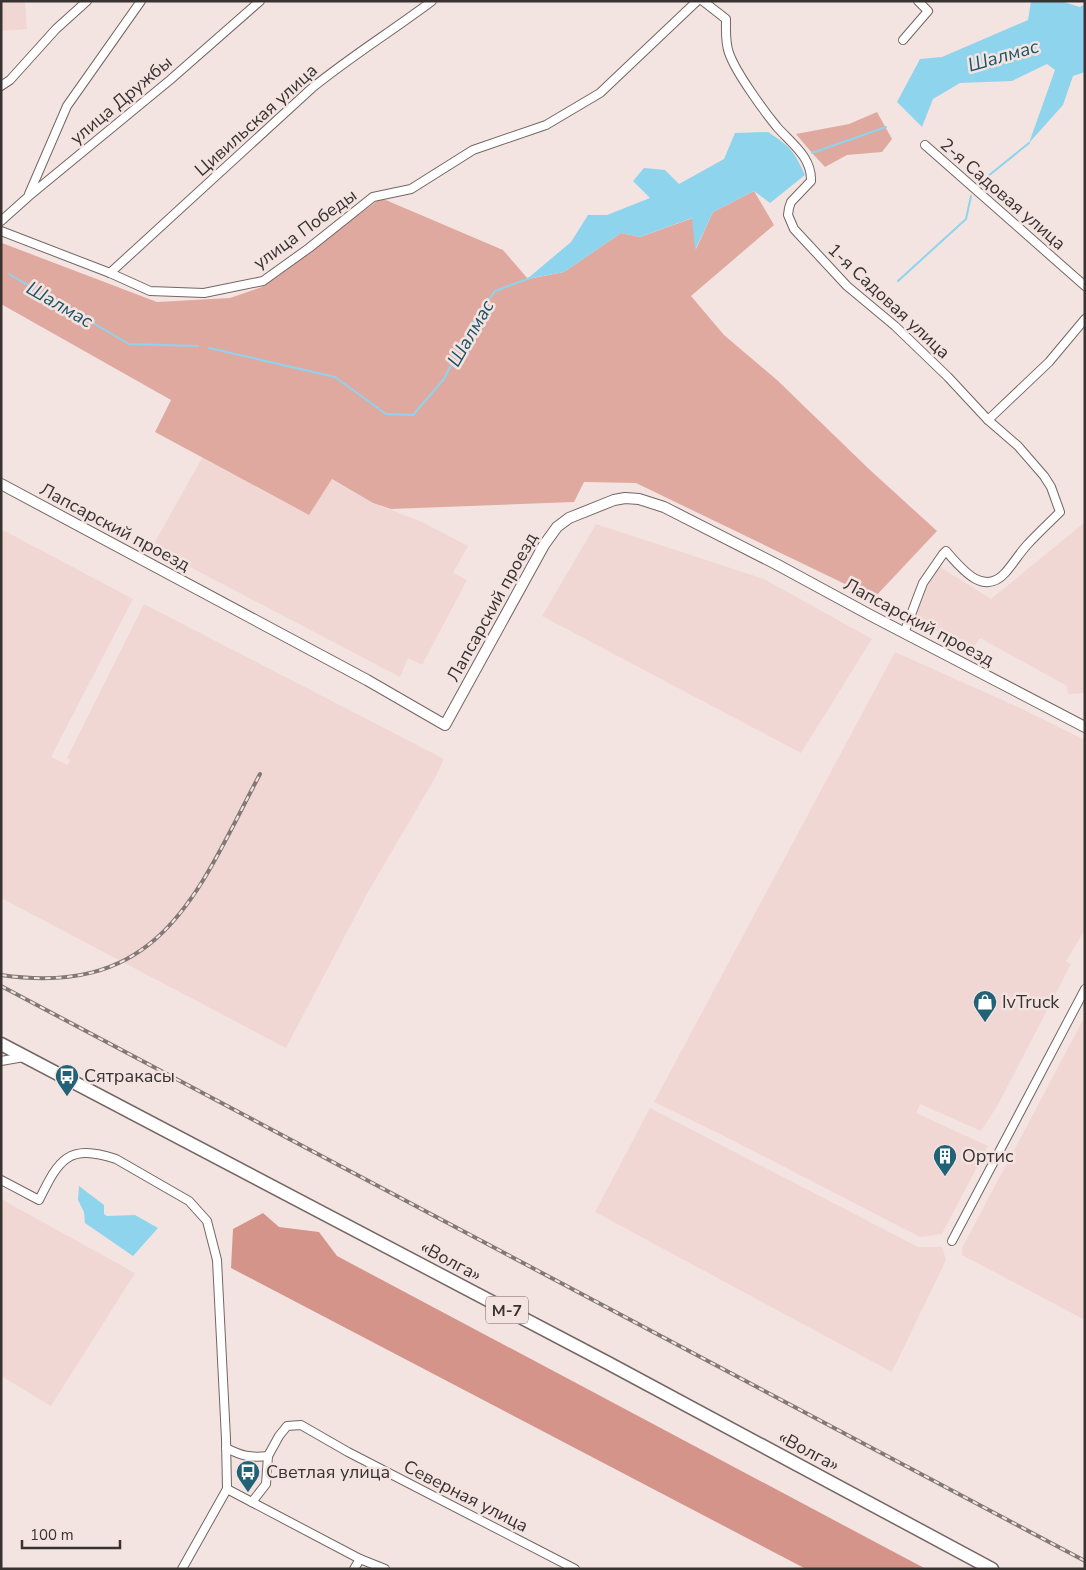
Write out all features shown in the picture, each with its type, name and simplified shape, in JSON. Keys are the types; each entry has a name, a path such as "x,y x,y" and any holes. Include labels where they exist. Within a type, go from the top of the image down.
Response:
{"highway":[{"name":"«Волга»","path":"1,1044 608,1363 989,1568"}],"street":[{"path":"1,86 10,80 56,29 87,1"},
{"path":"29,196 68,106 141,1"},
{"name":"улица Дружбы","path":"1,221 170,80 260,1"},
{"name":"Цивильская улица","path":"110,273 312,88 432,1"},
{"name":"улица Победы","path":"1,231 110,273 150,291 204,293 263,281 309,248 373,197 411,189 473,150 546,125 600,93 697,1"},
{"name":"1-я Садовая улица","path":"703,1 726,19 726,39 734,65 768,115 802,154 810,171 811,181 798,194 789,208 788,215 794,228 847,286 902,333 948,377 988,420 1018,446 1044,476 1056,499 1060,512 1027,545 1005,573 994,581 975,579 965,572 946,551 937,560 923,583 904,632"},
{"path":"903,40 928,11 918,1"},
{"name":"2-я Садовая улица","path":"925,145 1085,286"},
{"path":"988,420 1049,362 1085,319"},
{"name":"Лапсарский проезд","path":"1,484 359,675 444,725 544,545 557,527 569,518 614,500 625,498 639,499 664,507 1085,727"},
{"path":"952,1241 1085,988"},
{"path":"1,1061 25,1057"},
{"path":"1,1180 39,1200 59,1163 69,1156 80,1153 103,1155 116,1159 188,1201 207,1221 216,1260 227,1489 182,1569"},
{"name":"Северная улица","path":"252,1502 266,1484 268,1456 279,1436 287,1426 301,1425 348,1452 575,1569"},
{"path":"226,1448 251,1457 268,1456"},
{"path":"227,1489 360,1559 385,1569"},
{"path":"354,1569 360,1559"}],"shaded area":[{"path":"1,1 25,1 27,29 1,31"},
{"path":"877,112 892,139 882,152 847,155 825,167 796,134 849,124"},
{"path":"754,191 774,225 691,296 724,335 777,380 870,470 937,531 874,598 636,483 584,482 574,502 391,509 373,503 332,479 309,515 155,432 171,400 1,304 2,243 157,302 230,298 262,287 381,198 503,250 528,279 564,272 621,233 640,237 693,218 696,249 713,212"},
{"path":"202,458 309,515 331,479 373,503 422,522 468,546 453,573 467,580 422,665 408,658 400,677 152,547"},
{"path":"1085,522 1085,693 1068,694 1067,686 980,638 973,648 920,623 915,612 918,606 915,604 937,565 991,599"},
{"path":"596,524 764,579 872,639 801,753 542,616"},
{"path":"1,529 133,599 51,757 68,765 70,760 67,758 144,604 444,759 435,778 368,892 286,1048 1,898"},
{"path":"895,652 1018,707 1085,740 1085,930 1066,961 1071,964 999,1103 981,1131 920,1104 916,1113 988,1146 942,1234 920,1237 654,1102"},
{"path":"1085,1016 1085,1320 962,1255 962,1248"},
{"path":"650,1108 918,1247 942,1247 946,1260 892,1372 595,1212"},
{"path":"1,1199 135,1273 51,1406 1,1376"},
{"path":"263,1213 279,1227 319,1232 337,1256 926,1569 806,1569 231,1268 233,1229"}],"water":[{"path":"1031,1 1060,1 1080,7 1085,4 1085,72 1073,76 1063,105 1029,143 1055,70 1047,64 1012,81 960,83 933,99 922,127 897,102 920,59 942,57 1028,20"},
{"path":"768,132 791,150 805,175 770,203 754,191 713,212 695,250 692,218 640,237 621,233 564,272 527,279 571,242 588,215 607,215 650,198 633,181 644,168 665,170 679,184 724,159 735,133"},
{"path":"79,1186 104,1205 104,1214 107,1216 135,1215 158,1228 133,1256 85,1223 84,1212 78,1200"}],"waterway":[{"name":"Шалмас","path":"812,153 886,127"},
{"path":"982,181 1029,143"},
{"path":"898,281 966,219 971,196"},
{"name":"Шалмас","path":"9,274 129,344 198,346"},
{"name":"Шалмас","path":"209,348 335,377 386,414 413,415 444,379 470,326 495,291 530,278"}],"railway":[{"path":"1,975 56,978 101,970 137,953 167,928 193,896 216,859 260,774"},
{"path":"1,986 1085,1561"}],"place":[{"name":"IvTruck","path":"985,1023"},
{"name":"Сятракасы","path":"67,1097"},
{"name":"Ортис","path":"945,1177"},
{"name":"Светлая улица","path":"248,1493"}]}
